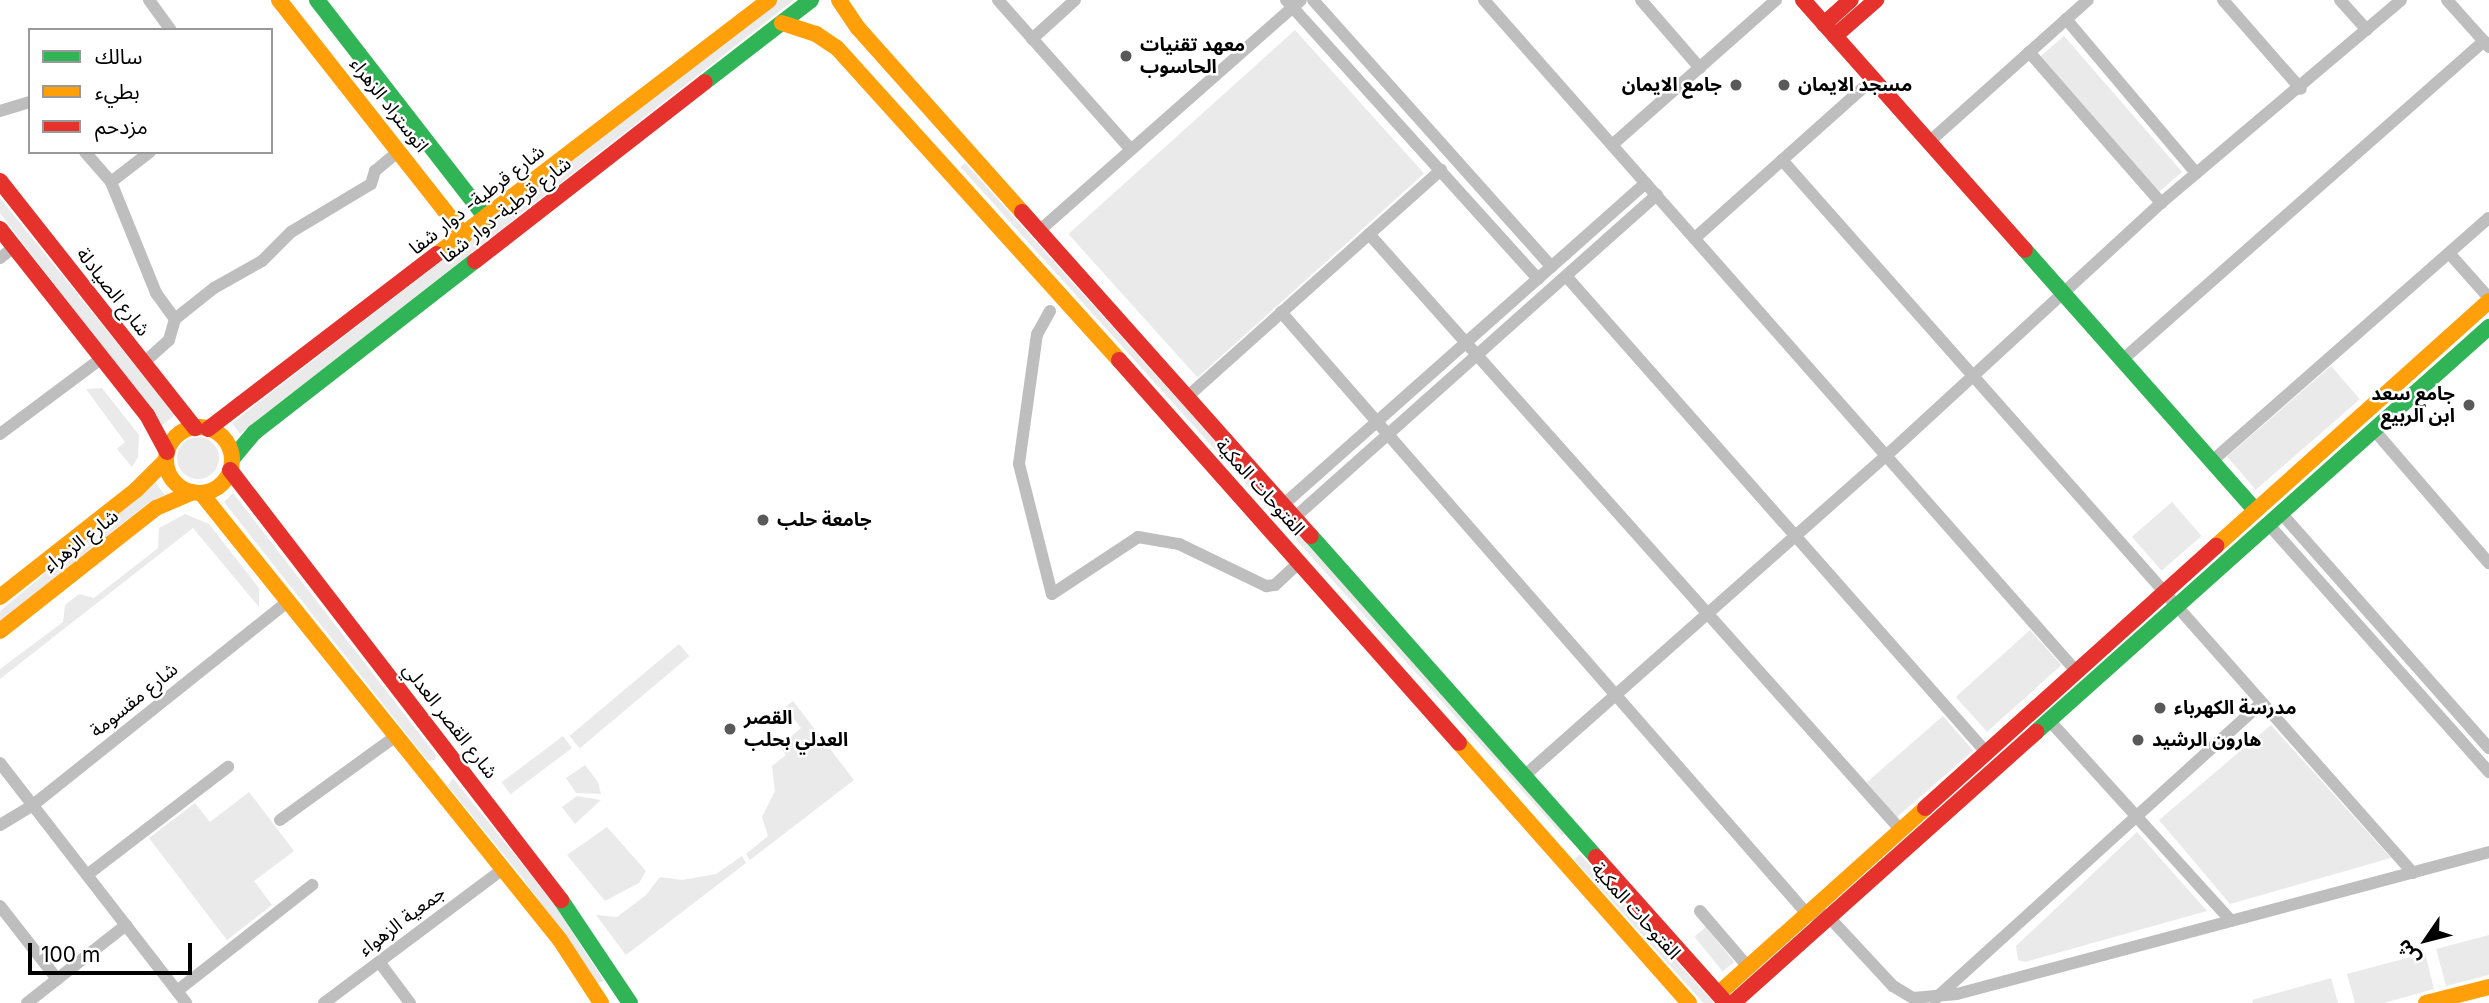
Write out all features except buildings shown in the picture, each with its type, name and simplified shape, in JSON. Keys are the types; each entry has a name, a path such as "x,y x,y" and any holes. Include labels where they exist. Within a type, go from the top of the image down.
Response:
{"street":[{"path":"149,0 170,28"},
{"name":"اتوستراد الزهراء","path":"279,0 465,236"},
{"name":"اتوستراد الزهراء","path":"317,0 487,219"},
{"name":"شارع قرطبة- دوار شفا","path":"201,428 465,236 769,0"},
{"name":"شارع قرطبة-دوار شفا","path":"231,465 256,432 811,0"},
{"path":"839,0 858,28 1722,999 1749,968 1899,828 2489,299 2449,254"},
{"path":"998,0 1131,150"},
{"path":"1032,39 1076,0"},
{"path":"1313,0 1552,267"},
{"path":"1484,0 2076,670"},
{"path":"1641,0 1700,68"},
{"path":"1612,145 1776,0"},
{"path":"1803,0 2255,510"},
{"path":"1830,30 1851,0"},
{"path":"1830,30 1876,0"},
{"path":"1929,142 2088,0"},
{"path":"2223,0 2301,89"},
{"path":"2340,0 2367,30"},
{"path":"1524,776 1887,455 2161,203 2301,89 2401,0"},
{"path":"2121,361 2486,44 2447,0"},
{"path":"1039,231 1293,2 1538,279"},
{"path":"2066,19 2196,173"},
{"name":"الفتوحات المكية","path":"782,23 817,34 837,48 944,162 1689,1003"},
{"path":"2029,52 2161,203"},
{"path":"1695,238 1873,79"},
{"path":"0,111 28,103"},
{"path":"944,162 963,145"},
{"path":"142,364 169,340 175,319 214,288 262,261 291,232 371,184 375,172 399,151"},
{"path":"87,154 110,182 156,293 175,319"},
{"path":"110,182 147,154"},
{"path":"1782,160 2178,604 2413,873"},
{"path":"1187,397 1441,170"},
{"name":"شارع الصيادلة","path":"0,181 142,364 201,428"},
{"path":"1289,511 1377,422 1646,183"},
{"path":"1289,511 1388,434 1657,195"},
{"path":"2212,461 2489,218"},
{"path":"0,229 147,415 174,481 197,492 289,600 560,940 600,1001 620,986"},
{"path":"1369,234 1899,828"},
{"path":"0,258 14,247"},
{"path":"1566,276 1985,751"},
{"path":"1050,311 1037,334 1019,464 1052,594 1138,537 1179,544 1266,586 1275,585 1299,563"},
{"path":"1282,312 1808,915 1827,915 1893,986 1913,998 1934,1000 2489,852"},
{"path":"1733,1003 1827,915 2489,327"},
{"path":"0,434 102,358"},
{"path":"0,597 136,490 166,456 182,432 201,428 225,440 231,465 219,486 197,492"},
{"path":"2374,430 2488,560"},
{"name":"شارع القصر العدلي","path":"231,465 454,760 536,863 630,1003"},
{"name":"شارع الزهراء","path":"0,631 156,509 197,492"},
{"path":"2275,519 2484,733 2489,748"},
{"path":"2275,519 2489,772"},
{"name":"شارع مقسومة","path":"0,825 33,805 289,600"},
{"path":"1934,1000 2133,815 2262,703"},
{"path":"2049,720 2231,921"},
{"path":"2467,748 2484,733"},
{"path":"280,820 396,736"},
{"path":"431,779 454,760"},
{"path":"0,763 186,1003"},
{"path":"87,874 228,767"},
{"path":"1558,855 1578,837"},
{"name":"جمعية الزهواء","path":"324,1003 503,869"},
{"path":"177,991 313,886"},
{"path":"0,905 57,979"},
{"path":"1700,911 1749,968"},
{"path":"27,1003 126,925"},
{"path":"380,963 410,1003"},
{"path":"2426,1003 2489,987"}],"shaded area":[{"path":"780,0 794,0 240,434 232,423"},
{"path":"1295,30 1424,173 1197,378 1068,234"},
{"path":"2064,36 2182,172 2159,192 2041,56"},
{"path":"965,163 1567,832 1563,836 961,167"},
{"path":"0,198 175,415 162,425 0,213"},
{"path":"2331,366 2360,399 2256,490 2227,457"},
{"path":"102,388 139,435 138,457 132,467 117,449 125,442 86,389"},
{"path":"198,437 213,443 219,458 213,473 198,479 183,473 177,458 183,443"},
{"path":"155,482 165,495 148,503 0,621 0,611"},
{"path":"233,493 436,755 435,760 428,761 224,502"},
{"path":"2172,502 2202,536 2162,571 2132,537"},
{"path":"185,514 209,524 259,588 259,607 193,528 0,679 0,669 63,622 65,605 79,594 94,598 158,548 159,528"},
{"path":"2030,630 2061,665 1987,732 1956,697"},
{"path":"679,644 689,656 580,748 569,736"},
{"path":"793,701 854,780 750,860 746,854 768,836 762,817 775,791 772,766 786,755 780,746 801,728 785,707"},
{"path":"1943,716 1973,751 1897,817 1867,782"},
{"path":"2271,725 2391,858 2230,904 2159,820"},
{"path":"563,736 572,748 511,794 502,782"},
{"path":"585,765 598,782 601,794 576,793 566,778"},
{"path":"453,778 555,905 604,981 598,983 522,877 448,786"},
{"path":"249,792 294,851 254,881 272,905 227,940 149,838 195,803 210,822"},
{"path":"577,796 601,800 575,824 562,807"},
{"path":"607,827 646,871 639,883 605,901 567,855"},
{"path":"2137,832 2207,911 2025,962 2018,960 2016,946"},
{"path":"1580,854 1714,1003 1703,1003 1574,859"},
{"path":"742,856 746,863 626,955 596,915 617,917 646,895 660,877 682,880 716,874"},
{"path":"1706,927 1734,962 1723,971 1694,936"},
{"path":"2489,935 2489,975 2446,986 2436,949"},
{"path":"2425,953 2434,989 2384,1003 2355,1003 2347,974"},
{"path":"2331,978 2338,1003 2253,1003 2252,1000"}],"traffic: fast":[{"path":"317,0 487,219"},
{"path":"705,82 811,0"},
{"path":"2025,250 2255,510"},
{"path":"232,459 255,432 475,261"},
{"path":"2036,732 2489,327"},
{"path":"1311,536 1596,857"},
{"path":"561,900 630,1003"}],"traffic: slow":[{"path":"279,0 465,236"},
{"path":"437,254 769,0"},
{"path":"839,0 858,28 1022,212"},
{"path":"782,23 816,34 837,48 1119,360"},
{"path":"2216,546 2489,301"},
{"path":"199,427 222,437 232,460 222,483 199,493 176,483 166,460 176,437 199,427"},
{"path":"0,597 136,490 166,460"},
{"path":"0,631 156,508 193,492"},
{"path":"201,493 560,940 601,1003"},
{"path":"1459,743 1689,1003"},
{"path":"1718,994 1925,808"},
{"path":"2426,1003 2489,987"}],"traffic: jam":[{"path":"1803,0 2025,250"},
{"path":"1824,24 1851,0"},
{"path":"1835,36 1876,0"},
{"path":"475,261 705,82"},
{"path":"0,181 195,428"},
{"path":"1022,212 1311,536"},
{"path":"0,229 147,415 167,452"},
{"path":"208,429 437,254"},
{"path":"1119,360 1459,743"},
{"path":"230,470 561,900"},
{"path":"1925,808 2216,546"},
{"path":"1733,1003 2036,732"},
{"path":"1596,857 1726,1003"}],"place":[{"name":"معهد تقنيات الحاسوب","path":"1126,56"},
{"name":"جامع الايمان","path":"1736,85"},
{"name":"مسجد الايمان","path":"1784,85"},
{"name":"جامع سعد ابن الربيع","path":"2469,405"},
{"name":"جامعة حلب","path":"763,520"},
{"name":"مدرسة الكهرباء","path":"2160,708"},
{"name":"القصر العدلي بحلب","path":"730,729"},
{"name":"هارون الرشيد","path":"2138,740"}]}
